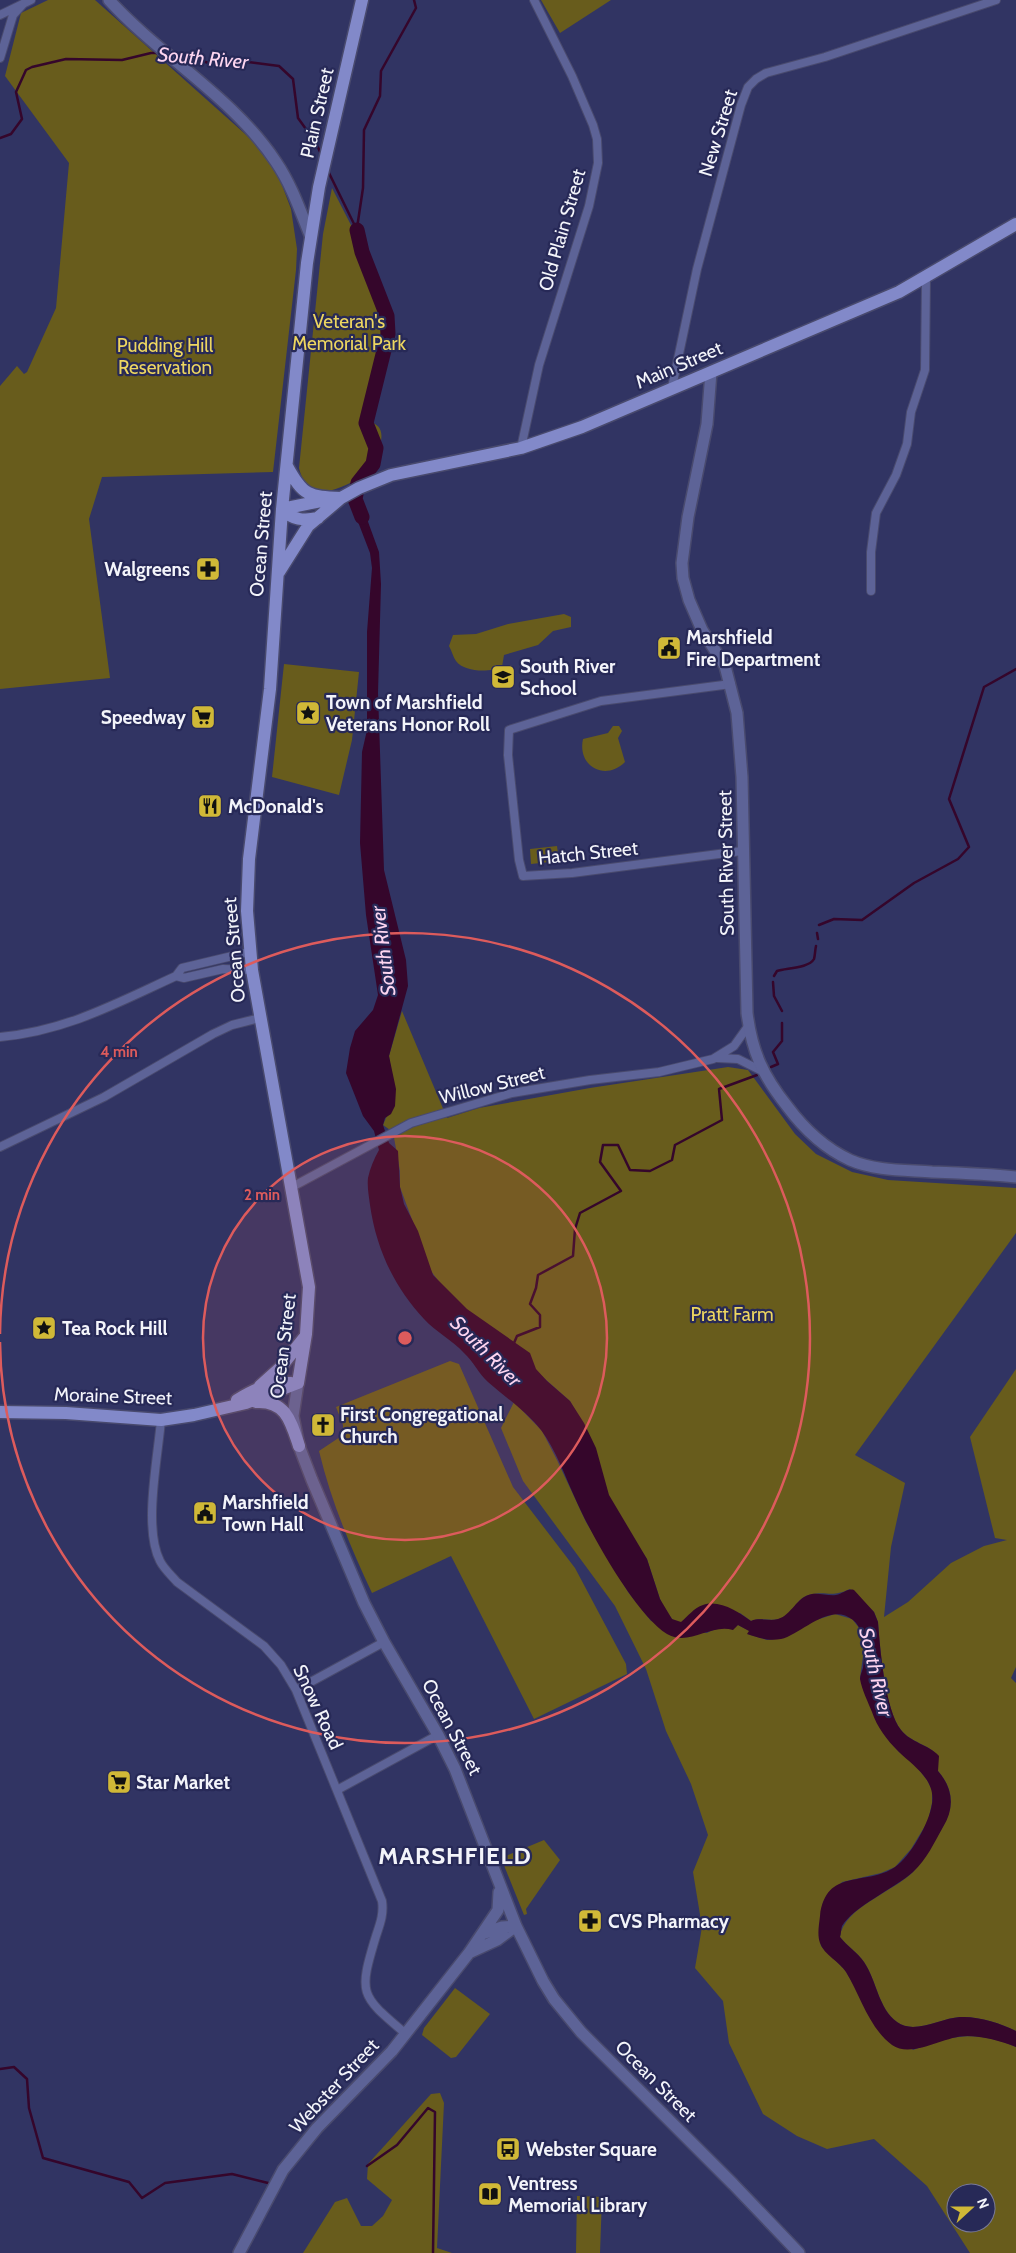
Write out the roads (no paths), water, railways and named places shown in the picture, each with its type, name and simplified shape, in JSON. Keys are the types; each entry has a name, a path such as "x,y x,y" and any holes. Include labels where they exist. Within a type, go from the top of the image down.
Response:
{"main road":[{"name":"Plain Street","path":"310,235 329,140 362,0"},
{"name":"Main Street","path":"282,509 349,493 391,475 520,448 582,427 672,387 863,308 926,278 1016,224"},
{"name":"Ocean Street","path":"298,1383 306,1334 309,1287 249,952 247,911 249,859 270,689 282,509 310,235"},
{"path":"287,466 297,483 314,497 349,493"},
{"name":"Main Street","path":"278,574 308,526 349,493"},
{"path":"282,509 291,518 319,518"},
{"path":"259,1387 284,1364 306,1334"},
{"name":"Moraine Street","path":"224,1408 259,1387 272,1383 298,1383"},
{"name":"Moraine Street","path":"0,1412 66,1413 161,1420 194,1415 246,1403 298,1383"},
{"path":"246,1403 270,1402 282,1409 292,1426 299,1446"}],"street":[{"path":"109,0 162,50 233,112 268,150 284,175 310,235"},
{"name":"Old Plain Street","path":"520,448 537,375 589,206 598,163 597,139 590,117 534,0"},
{"name":"New Street","path":"672,387 696,269 741,105 752,83 766,73 825,57 996,0"},
{"path":"0,16 27,2"},
{"path":"0,58 13,15 27,2"},
{"path":"871,591 870,552 876,513 896,475 907,444 911,412 925,370 926,278"},
{"name":"South River Street","path":"711,372 707,424 685,533 683,570 692,610 725,666 737,713 741,752 742,851 749,1025 753,1048 762,1071 787,1107 811,1134 829,1148 852,1160 876,1168 1016,1177"},
{"name":"Hatch Street","path":"731,684 601,701 509,730 508,755 519,860 523,876 572,873 742,851"},
{"path":"0,1036 42,1031 82,1020 176,976 182,968 249,952"},
{"path":"176,976 184,978 223,969 252,970"},
{"path":"0,1147 104,1097 213,1034 232,1025 260,1018"},
{"name":"Willow Street","path":"713,1059 734,1046 749,1025"},
{"name":"Willow Street","path":"292,1187 364,1147 424,1118 512,1093 590,1080 659,1072 713,1059 738,1059 762,1071"},
{"name":"Ocean Street","path":"298,1383 293,1416 299,1446 364,1603 455,1769 516,1926 543,1981 554,1999 581,2032 799,2253"},
{"name":"Snow Road","path":"161,1420 152,1513 155,1546 160,1562 177,1582 196,1598 264,1646 281,1665 296,1690 382,1901 382,1918 367,1966 366,1994 376,2009 406,2034"},
{"path":"296,1690 384,1642"},
{"path":"337,1790 438,1735"},
{"name":"Webster Street","path":"239,2253 265,2202 290,2161 317,2128 377,2067 406,2034 469,1953 498,1910 499,1884"},
{"path":"482,1934 502,1926 516,1926"},
{"name":"Webster Street","path":"469,1953 497,1940 516,1926"}],"water":[{"path":"359,497 379,552 381,584 378,693 384,870 406,960 408,986 389,1056 396,1089 395,1106 391,1114 385,1118 383,1125 389,1143 398,1151 400,1187 404,1204 418,1231 433,1275 467,1309 530,1353 536,1369 570,1401 584,1423 596,1448 609,1495 647,1559 660,1599 672,1619 681,1622 697,1608 703,1605 716,1604 729,1607 751,1621 758,1619 775,1620 787,1614 798,1602 807,1596 812,1594 836,1595 847,1590 854,1590 874,1612 878,1622 887,1694 896,1721 905,1734 939,1756 938,1771 947,1784 951,1805 947,1820 930,1851 918,1867 847,1919 842,1926 840,1937 864,1962 882,2002 897,2022 911,2027 960,2017 981,2019 1016,2031 1016,2047 992,2039 967,2036 909,2050 900,2049 892,2045 877,2030 846,1972 825,1951 820,1943 818,1933 820,1916 824,1901 830,1890 839,1884 884,1873 901,1862 918,1839 932,1804 932,1795 927,1780 890,1742 874,1718 860,1679 863,1668 864,1649 862,1635 857,1624 844,1615 835,1614 816,1620 789,1636 776,1640 747,1634 749,1631 738,1625 733,1630 716,1630 692,1637 675,1637 667,1634 642,1610 615,1572 591,1531 556,1455 541,1430 485,1379 459,1348 434,1328 413,1307 395,1280 382,1252 373,1221 368,1185 370,1171 379,1150 374,1131 363,1116 346,1073 355,1031 373,1010 378,995 366,915 360,843 362,752 367,730 367,632 372,568 370,553 350,501"}],"waterway":[{"name":"South River","path":"357,228 363,188 364,130 380,96 381,71 416,8 414,0"},
{"name":"South River","path":"0,138 11,134 22,119 16,92 26,70 66,59 122,60 151,53 160,53"},
{"name":"South River","path":"173,53 209,63 240,61 279,66 293,79 298,118 316,143 321,154"},
{"name":"South River","path":"328,171 357,230"},
{"name":"South River","path":"357,230 362,252 387,316 388,334 366,423 376,448 373,464 358,483 355,499 362,517"},
{"path":"819,925 834,919 862,920 914,883 958,859 969,847 949,799 984,687 1016,669"},
{"path":"817,933 818,939"},
{"path":"774,976 777,971 803,966 811,962 814,959 816,946"},
{"path":"773,982 774,996 782,1011"},
{"path":"771,1067 778,1064 773,1052 782,1041 782,1023"},
{"path":"514,1343 517,1336 540,1327 540,1315 530,1304 536,1288 538,1275 573,1256 575,1229 580,1213 621,1191 600,1162 603,1145 618,1145 630,1170 650,1171 672,1160 675,1145 722,1120 719,1089 757,1075"},
{"path":"0,2069 14,2067 27,2079 29,2108 43,2158 129,2182 142,2198 165,2183 232,2174 268,2183"},
{"path":"367,2166 397,2145 428,2108 435,2112 433,2253"}],"place":[{"name":"Walgreens","path":"208,569"},
{"name":"Marshfield Fire Department","path":"669,648"},
{"name":"South River School","path":"503,677"},
{"name":"Town of Marshfield Veterans Honor Roll","path":"308,713"},
{"name":"Speedway","path":"203,717"},
{"name":"McDonald's","path":"210,806"},
{"name":"Tea Rock Hill","path":"44,1328"},
{"name":"First Congregational Church","path":"323,1425"},
{"name":"Marshfield Town Hall","path":"205,1513"},
{"name":"Star Market","path":"119,1782"},
{"name":"CVS Pharmacy","path":"590,1921"},
{"name":"Webster Square","path":"508,2149"},
{"name":"Ventress Memorial Library","path":"490,2194"}],"district":[{"name":"MARSHFIELD","path":"455,1855"}],"park label":[{"name":"Veteran's Memorial Park","path":"349,332"},
{"name":"Pudding Hill Reservation","path":"165,356"},
{"name":"Pratt Farm","path":"732,1314"}]}
